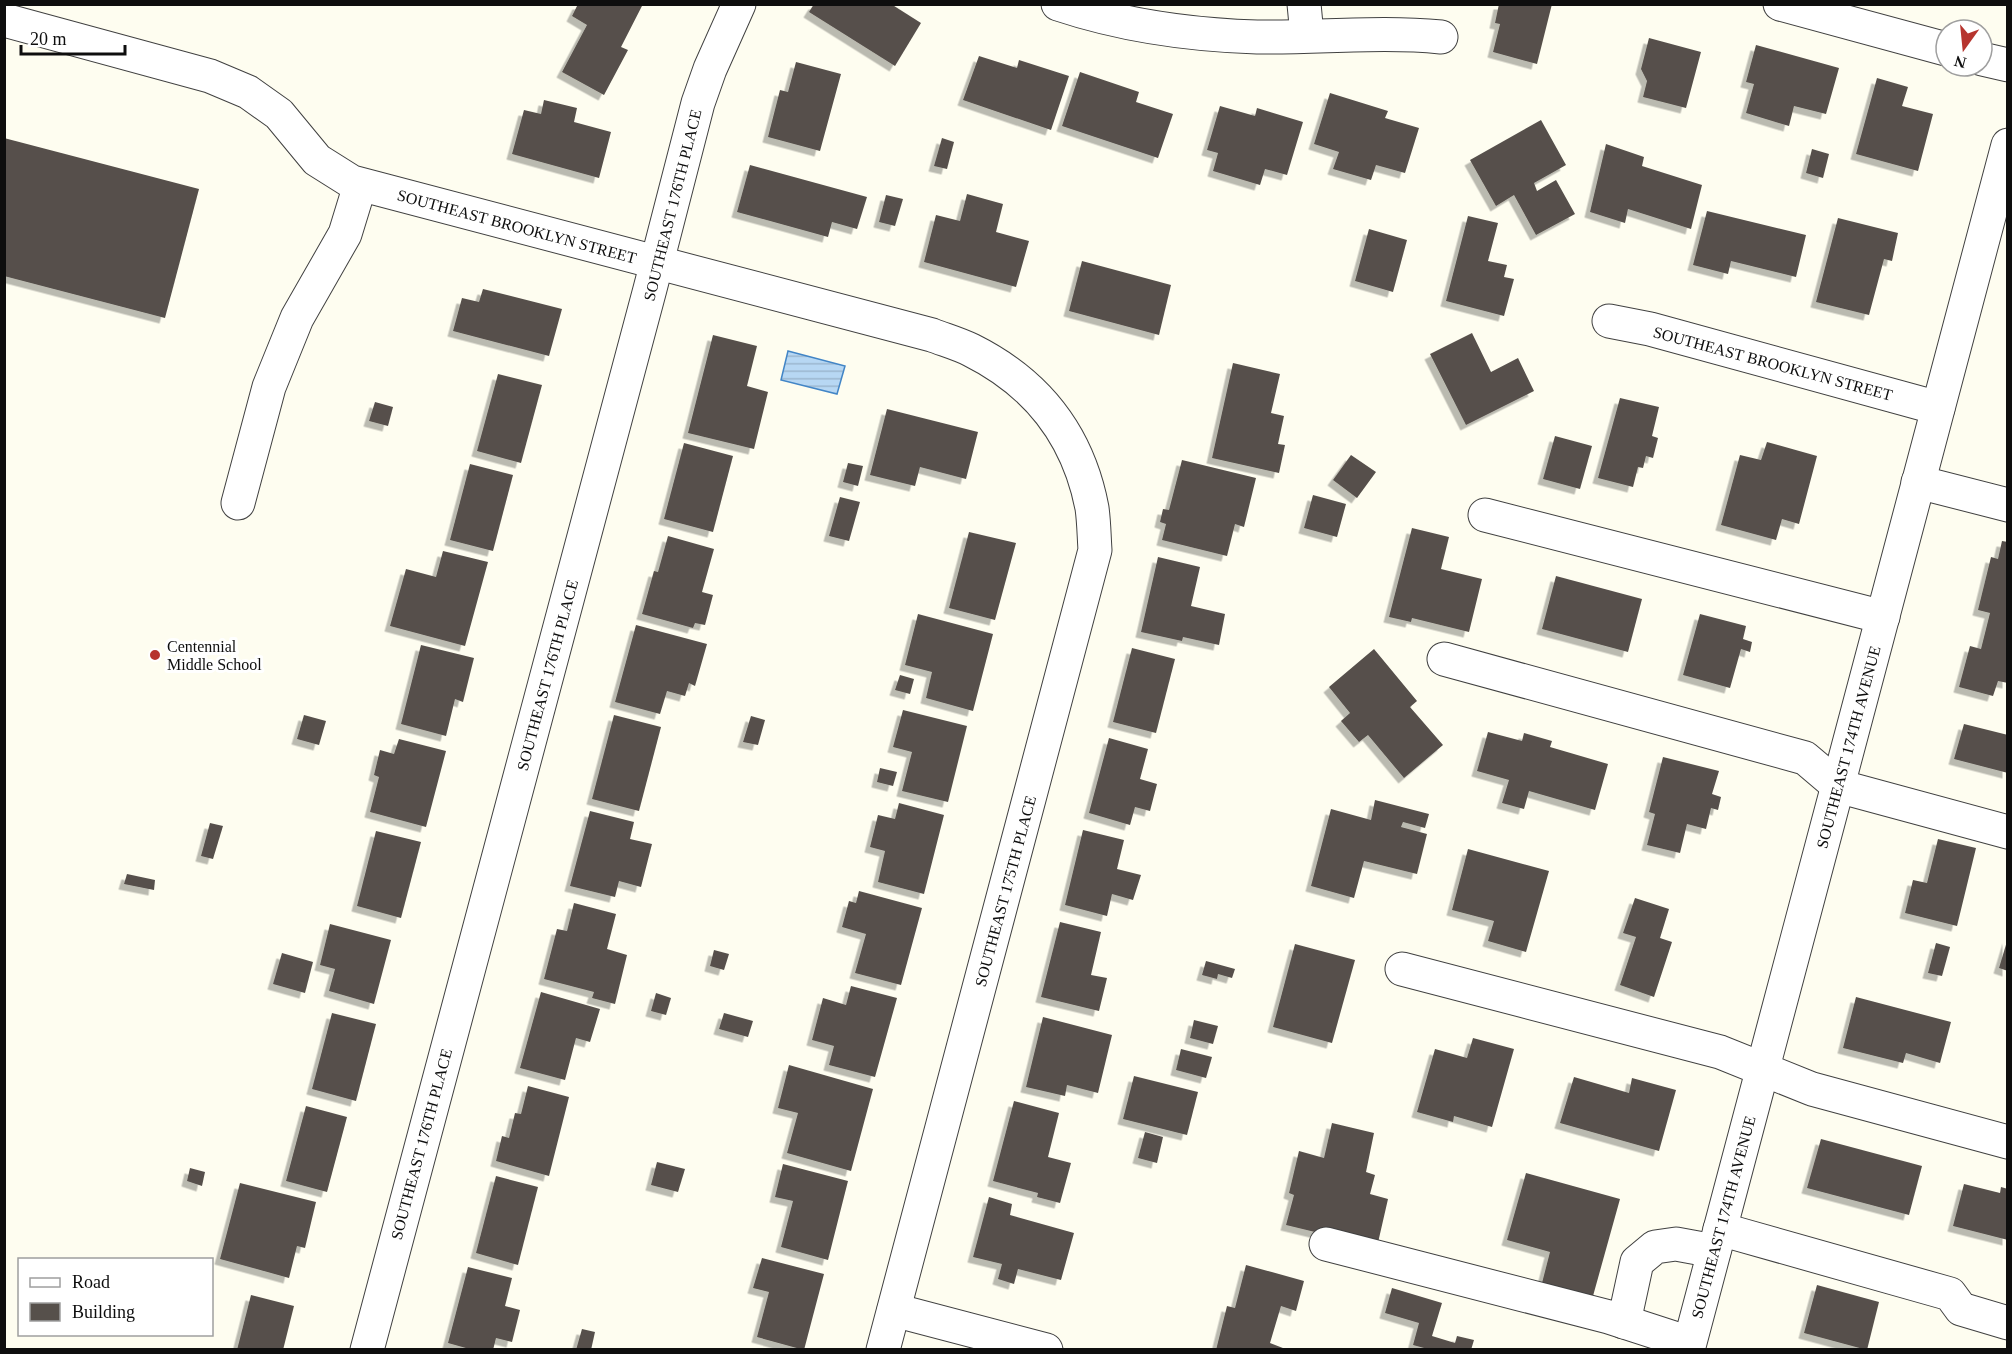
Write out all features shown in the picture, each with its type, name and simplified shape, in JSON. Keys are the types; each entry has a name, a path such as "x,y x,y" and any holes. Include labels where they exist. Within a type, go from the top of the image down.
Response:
{"street":[{"name":"SOUTHEAST 176TH PLACE","path":"367,1350 698,103 710,69 739,4"},
{"path":"1058,4 1163,29 1258,37 1305,20 1441,37"},
{"path":"1780,4 1934,46"},
{"name":"SOUTHEAST BROOKLYN STREET","path":"4,20 210,76 248,92 279,114 317,160 360,185 932,335 970,350 1006,371 1041,399 1066,434"},
{"name":"SOUTHEAST 174TH AVENUE","path":"1688,1346 1938,408 2001,191 2007,145"},
{"path":"238,503 268,387 297,318 345,234 360,185"},
{"name":"SOUTHEAST BROOKLYN STREET","path":"1609,321 1650,329 1938,408"},
{"name":"SOUTHEAST 175TH PLACE","path":"883,1350 1095,550 1092,508 1066,434"},
{"path":"1918,482 2007,505"},
{"path":"1485,515 1883,617"},
{"path":"1444,659 1805,758 1838,786 2007,832"},
{"path":"1402,969 1720,1052 1812,1089 2007,1142"},
{"path":"1624,1322 1637,1262 1655,1247 1717,1240 1950,1294 1961,1309 2007,1323"},
{"path":"1326,1244 1624,1322 1688,1346"},
{"path":"894,1310 1046,1350"}],"water":[{"path":"788,351 845,366 837,394 781,380"}],"building":[{"path":"578,4 643,4 621,47 628,50 604,95 562,72 587,25 572,16"},
{"path":"814,4 891,4 921,23 895,66 809,12"},
{"path":"1499,4 1552,4 1537,64 1493,52 1500,24 1495,23"},
{"path":"1649,38 1701,52 1686,108 1643,97 1647,81 1641,69"},
{"path":"1756,45 1839,68 1826,114 1794,106 1789,126 1746,113 1754,84 1746,82"},
{"path":"979,56 1017,68 1019,60 1069,76 1051,130 963,100"},
{"path":"796,62 841,74 820,151 768,137 780,90 788,92"},
{"path":"1080,72 1139,92 1136,102 1173,114 1158,158 1062,126"},
{"path":"1877,78 1908,87 1902,106 1933,114 1918,171 1856,154"},
{"path":"1330,93 1388,111 1385,118 1419,128 1405,173 1376,165 1371,180 1333,169 1339,152 1314,144"},
{"path":"544,100 577,108 574,122 611,132 599,178 512,154 524,110 541,114"},
{"path":"1220,106 1255,116 1257,108 1303,122 1287,175 1265,169 1260,185 1213,171 1218,153 1207,150"},
{"path":"1541,120 1566,165 1534,183 1537,191 1556,180 1575,214 1536,235 1514,195 1496,206 1470,160"},
{"path":"4,138 199,189 165,318 4,276"},
{"path":"942,138 954,142 947,169 934,166"},
{"path":"1606,144 1644,157 1642,166 1702,185 1691,229 1628,209 1625,223 1590,212"},
{"path":"1812,149 1829,154 1823,178 1806,173"},
{"path":"750,165 867,197 857,229 832,222 828,237 737,212"},
{"path":"967,194 1003,204 996,232 1029,241 1016,287 924,262 936,215 960,221"},
{"path":"886,195 903,199 895,226 879,222"},
{"path":"1707,211 1806,235 1796,277 1731,261 1728,274 1693,265"},
{"path":"1468,216 1498,223 1488,261 1507,265 1504,277 1514,279 1504,316 1446,301"},
{"path":"1838,218 1898,233 1892,261 1884,259 1869,315 1816,302"},
{"path":"1369,229 1407,240 1393,292 1355,281"},
{"path":"1082,261 1171,285 1159,335 1069,311"},
{"path":"483,289 562,309 549,356 453,331 462,298 479,302"},
{"path":"1472,333 1491,372 1518,358 1534,391 1466,425 1430,354"},
{"path":"713,335 757,346 747,386 768,392 754,449 688,433"},
{"path":"1233,363 1280,374 1271,413 1284,416 1278,444 1285,445 1279,473 1212,458"},
{"path":"498,374 542,385 521,463 477,451"},
{"path":"1620,398 1659,407 1652,436 1658,438 1653,458 1646,456 1643,468 1638,467 1633,487 1598,478"},
{"path":"375,402 393,407 388,426 369,421"},
{"path":"887,409 978,432 966,479 920,467 915,486 870,475"},
{"path":"1555,436 1592,446 1580,489 1543,479"},
{"path":"1767,442 1817,456 1799,524 1782,519 1776,540 1721,525 1740,455 1761,460"},
{"path":"684,443 733,456 713,532 664,519"},
{"path":"1351,455 1376,472 1357,498 1333,480"},
{"path":"1182,460 1256,478 1244,527 1235,524 1227,556 1162,540 1166,524 1160,522 1163,509 1169,510"},
{"path":"848,463 863,466 858,486 843,482"},
{"path":"470,464 513,475 493,551 450,540"},
{"path":"1313,495 1346,504 1337,537 1304,528"},
{"path":"840,497 860,502 849,541 829,536"},
{"path":"1412,528 1449,537 1441,569 1482,579 1469,632 1412,618 1411,622 1389,617"},
{"path":"969,532 1016,543 995,620 949,608"},
{"path":"668,536 714,549 702,592 713,595 705,625 695,623 693,628 642,614 654,571 658,572"},
{"path":"2002,541 2008,542 2008,683 1998,681 1993,696 1959,687 1970,646 1981,649 1990,613 1978,610 1991,557 1998,559"},
{"path":"443,551 488,562 465,646 390,626 406,569 436,577"},
{"path":"1158,557 1200,567 1191,606 1225,614 1219,645 1183,637 1182,641 1141,632"},
{"path":"1556,576 1642,599 1628,652 1542,629"},
{"path":"918,614 993,634 973,711 926,698 932,672 905,665"},
{"path":"1700,614 1746,626 1743,639 1752,642 1750,652 1741,649 1730,688 1683,675"},
{"path":"636,625 707,644 695,686 689,683 685,696 667,691 660,714 615,702"},
{"path":"421,645 474,658 463,702 455,699 446,736 401,724"},
{"path":"1132,648 1175,659 1156,733 1113,722"},
{"path":"1374,649 1417,701 1410,707 1443,745 1404,778 1368,735 1359,742 1341,721 1350,713 1329,687"},
{"path":"900,675 914,679 910,694 895,690"},
{"path":"903,710 967,726 948,802 902,791 912,752 893,747"},
{"path":"304,715 326,721 319,745 297,739"},
{"path":"614,715 661,727 639,811 592,799"},
{"path":"751,716 765,720 758,745 743,742"},
{"path":"1964,724 2008,735 2008,773 1954,759"},
{"path":"1488,732 1522,741 1524,733 1552,741 1550,747 1608,764 1595,810 1529,791 1524,809 1502,803 1509,780 1477,771"},
{"path":"1109,738 1148,749 1140,779 1157,784 1150,811 1135,807 1130,825 1089,813"},
{"path":"399,739 446,751 426,827 370,812 379,777 374,775 380,750 394,754"},
{"path":"1663,757 1719,771 1712,794 1721,797 1718,810 1711,808 1706,829 1687,824 1680,853 1647,845 1655,814 1649,812"},
{"path":"880,768 897,772 893,786 877,782"},
{"path":"1375,800 1429,814 1425,828 1403,822 1401,827 1427,834 1417,874 1364,861 1354,898 1311,886 1331,809 1371,820"},
{"path":"899,803 944,815 924,894 878,882 885,851 870,847 878,815 895,819"},
{"path":"590,811 634,822 630,839 652,844 641,887 619,881 615,897 570,886"},
{"path":"210,823 223,826 213,859 201,856"},
{"path":"1083,830 1124,840 1117,869 1141,875 1133,900 1112,894 1107,916 1065,905"},
{"path":"376,831 421,842 401,918 357,906"},
{"path":"1938,839 1976,848 1957,926 1905,913 1913,880 1927,883"},
{"path":"1468,849 1549,871 1526,952 1488,941 1494,921 1452,910"},
{"path":"127,874 155,880 154,890 124,884"},
{"path":"859,891 922,908 901,985 855,973 866,934 842,927 849,901 856,903"},
{"path":"1635,898 1669,909 1660,938 1672,942 1654,997 1620,985 1636,937 1623,933"},
{"path":"574,903 616,914 607,949 627,955 615,1004 592,998 594,992 544,979 557,929 567,931"},
{"path":"1060,922 1101,932 1091,975 1107,978 1099,1011 1041,997"},
{"path":"330,924 391,940 374,1004 329,991 335,969 320,965"},
{"path":"2008,938 2008,971 1999,968"},
{"path":"1936,943 1950,947 1942,976 1928,973"},
{"path":"1295,944 1355,960 1332,1043 1273,1027"},
{"path":"714,950 729,954 724,970 710,966"},
{"path":"282,953 313,962 305,993 273,984"},
{"path":"1206,961 1235,969 1232,978 1218,974 1217,979 1202,975"},
{"path":"851,986 897,998 875,1077 829,1065 834,1046 812,1040 823,998 846,1005"},
{"path":"541,992 600,1009 590,1042 576,1038 565,1080 520,1068"},
{"path":"656,993 671,998 666,1015 651,1011"},
{"path":"1856,997 1951,1022 1940,1063 1906,1053 1903,1063 1843,1048"},
{"path":"332,1013 376,1024 356,1101 312,1089"},
{"path":"724,1013 753,1021 748,1037 719,1029"},
{"path":"1043,1017 1112,1035 1098,1093 1067,1085 1065,1096 1026,1087"},
{"path":"1194,1020 1218,1026 1213,1044 1190,1038"},
{"path":"1473,1038 1514,1049 1492,1127 1454,1116 1453,1122 1417,1112 1435,1049 1467,1058"},
{"path":"1181,1049 1212,1057 1206,1078 1176,1070"},
{"path":"789,1065 873,1089 851,1171 787,1153 798,1113 778,1108"},
{"path":"1134,1076 1198,1092 1187,1135 1123,1119"},
{"path":"1574,1077 1629,1093 1632,1078 1676,1090 1659,1151 1560,1123"},
{"path":"528,1086 569,1097 549,1176 496,1161 502,1136 509,1138 515,1113 521,1114"},
{"path":"1014,1101 1059,1113 1048,1157 1071,1163 1060,1203 1037,1197 1038,1193 993,1181"},
{"path":"306,1106 347,1117 327,1192 286,1181"},
{"path":"1332,1123 1374,1133 1366,1172 1375,1175 1370,1194 1388,1199 1377,1247 1286,1225 1294,1195 1289,1193 1299,1151 1324,1158"},
{"path":"1145,1132 1163,1137 1157,1163 1138,1158"},
{"path":"1821,1139 1922,1166 1909,1215 1807,1188"},
{"path":"657,1162 685,1169 678,1192 651,1185"},
{"path":"783,1164 848,1181 828,1260 781,1247 793,1201 775,1197"},
{"path":"190,1168 205,1172 202,1186 187,1181"},
{"path":"1526,1173 1620,1199 1593,1296 1542,1283 1550,1252 1507,1240"},
{"path":"496,1176 538,1187 518,1265 476,1253"},
{"path":"240,1183 316,1202 305,1248 297,1246 289,1278 220,1259"},
{"path":"1964,1184 2000,1193 2001,1187 2008,1189 2008,1240 1953,1226"},
{"path":"989,1197 1012,1204 1010,1215 1074,1233 1061,1280 1018,1269 1014,1284 998,1279 1002,1264 973,1257"},
{"path":"762,1258 824,1274 804,1350 757,1337 769,1292 753,1288"},
{"path":"1246,1265 1304,1281 1296,1311 1281,1306 1270,1343 1288,1350 1216,1350 1227,1306 1235,1308"},
{"path":"468,1267 512,1278 505,1306 520,1310 512,1342 496,1338 493,1350 473,1350 448,1343"},
{"path":"1817,1285 1879,1302 1867,1350 1804,1333"},
{"path":"1392,1288 1442,1303 1432,1336 1455,1343 1457,1336 1474,1340 1471,1350 1424,1350 1424,1348 1413,1345 1419,1323 1385,1313"},
{"path":"251,1295 294,1306 283,1350 237,1350"},
{"path":"582,1329 595,1332 591,1350 576,1350"}],"place":[{"name":"Centennial Middle School","path":"155,655"}]}
